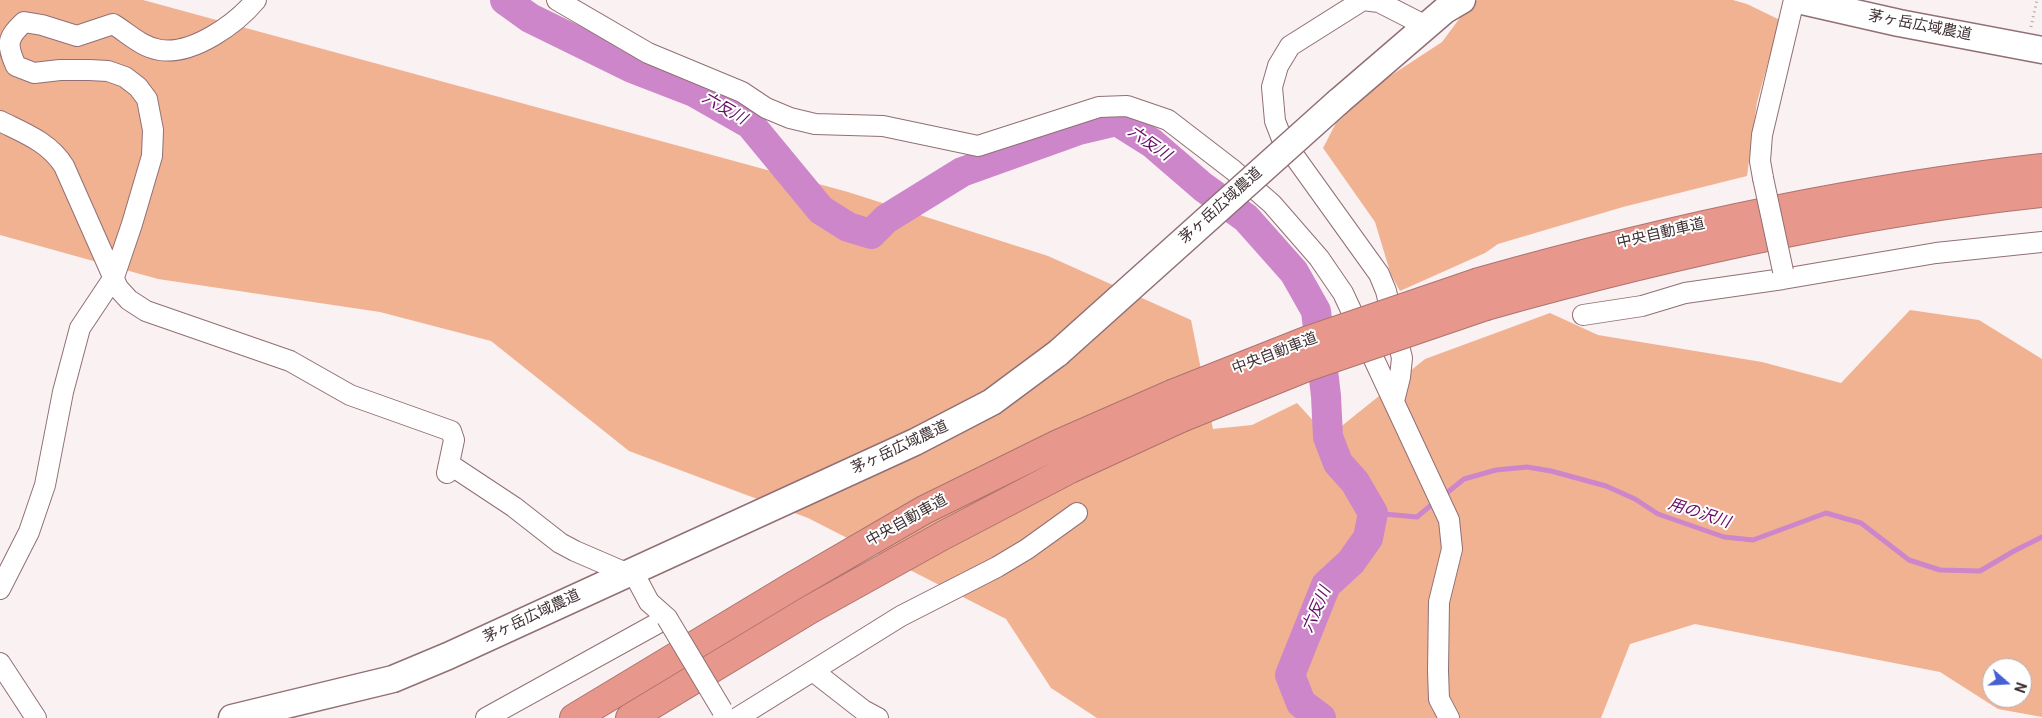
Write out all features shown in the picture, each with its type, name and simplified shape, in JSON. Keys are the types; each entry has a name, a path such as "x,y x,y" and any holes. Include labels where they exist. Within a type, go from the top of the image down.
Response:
{"highway":[{"name":"中央自動車道","path":"574,718 793,586 924,510 1058,444 1177,406 1307,368 1587,251 1724,219 1860,194 2042,168"},
{"name":"中央自動車道","path":"1483,294 1593,276 1731,244 1864,218 2042,193"},
{"name":"中央自動車道","path":"630,718 809,610 942,536 1070,469 1177,406"}],"street":[{"path":"0,589 30,532 45,485 63,392 80,328 114,277 152,156 153,130 147,99 138,87 125,77 108,71 60,70 34,73 16,66 9,51 12,33 24,22 42,25 77,36 113,24 127,32 135,41 160,50 182,48 208,39 245,13 256,0"},
{"path":"557,0 648,53 742,92 766,108 790,118 815,124 883,126 978,146 1100,107 1127,106 1168,120 1233,170 1272,204 1318,258 1343,293 1449,520 1452,549 1439,602 1438,671 1439,699 1448,718"},
{"path":"1394,401 1400,377 1402,358 1386,291 1379,274 1282,139 1272,107 1272,87 1278,66 1290,46 1364,0 1388,3 1426,26"},
{"name":"茅ヶ岳広域農道","path":"232,718 393,679 448,656 915,442 992,402 1058,353 1338,102 1445,10 1462,0"},
{"path":"1783,275 1760,160 1762,135 1794,0"},
{"name":"茅ヶ岳広域農道","path":"1798,0 1899,23 2034,48"},
{"path":"0,120 42,142 56,154 64,166 118,288 129,300 146,311 290,361 350,394 451,431 454,440 448,468 514,507 560,543 575,552 629,572 649,602 667,618 728,715 813,671 901,616 997,567 1027,549 1077,513"},
{"path":"1583,315 1642,306 1684,293 1783,275 1936,253 2042,242"},
{"path":"486,718 667,618"},
{"path":"0,663 36,718"},
{"path":"813,671 863,710 878,718"}],"path":[{"path":"2034,48 2037,0"}],"shaded area":[{"path":"0,0 143,0 848,192 1048,256 1191,320 1213,429 1252,425 1297,403 1328,437 1425,359 1550,313 1598,335 1762,362 1841,383 1910,310 1979,320 2042,359 2042,717 1996,708 2032,708 2032,658 1982,658 1982,699 1940,672 1695,624 1630,644 1601,718 1097,718 1051,688 1006,619 808,518 629,451 491,341 380,312 158,279 0,235"},
{"path":"1478,0 1733,0 1747,4 1780,20 1757,102 1747,176 1623,207 1498,244 1485,253 1400,291 1391,275 1375,222 1323,148 1336,123 1381,82 1442,42 1471,3"}],"waterway":[{"name":"六反川","path":"505,0 530,18 632,68 694,92 750,124 821,210 848,227 871,234 886,219 962,172 1079,130 1117,121 1152,143 1203,187 1246,218 1294,272 1316,311 1326,396 1328,437 1338,463 1355,482 1373,513 1368,538 1351,562 1326,585 1290,675 1301,703 1321,718"},
{"name":"用の沢川","path":"1443,496 1464,479 1496,470 1527,467 1551,471 1606,486 1635,499 1658,514 1724,537 1753,540 1826,513 1861,523 1909,560 1940,570 1980,571 2042,537"},
{"name":"用の沢川","path":"1373,513 1417,517 1436,501"}]}
